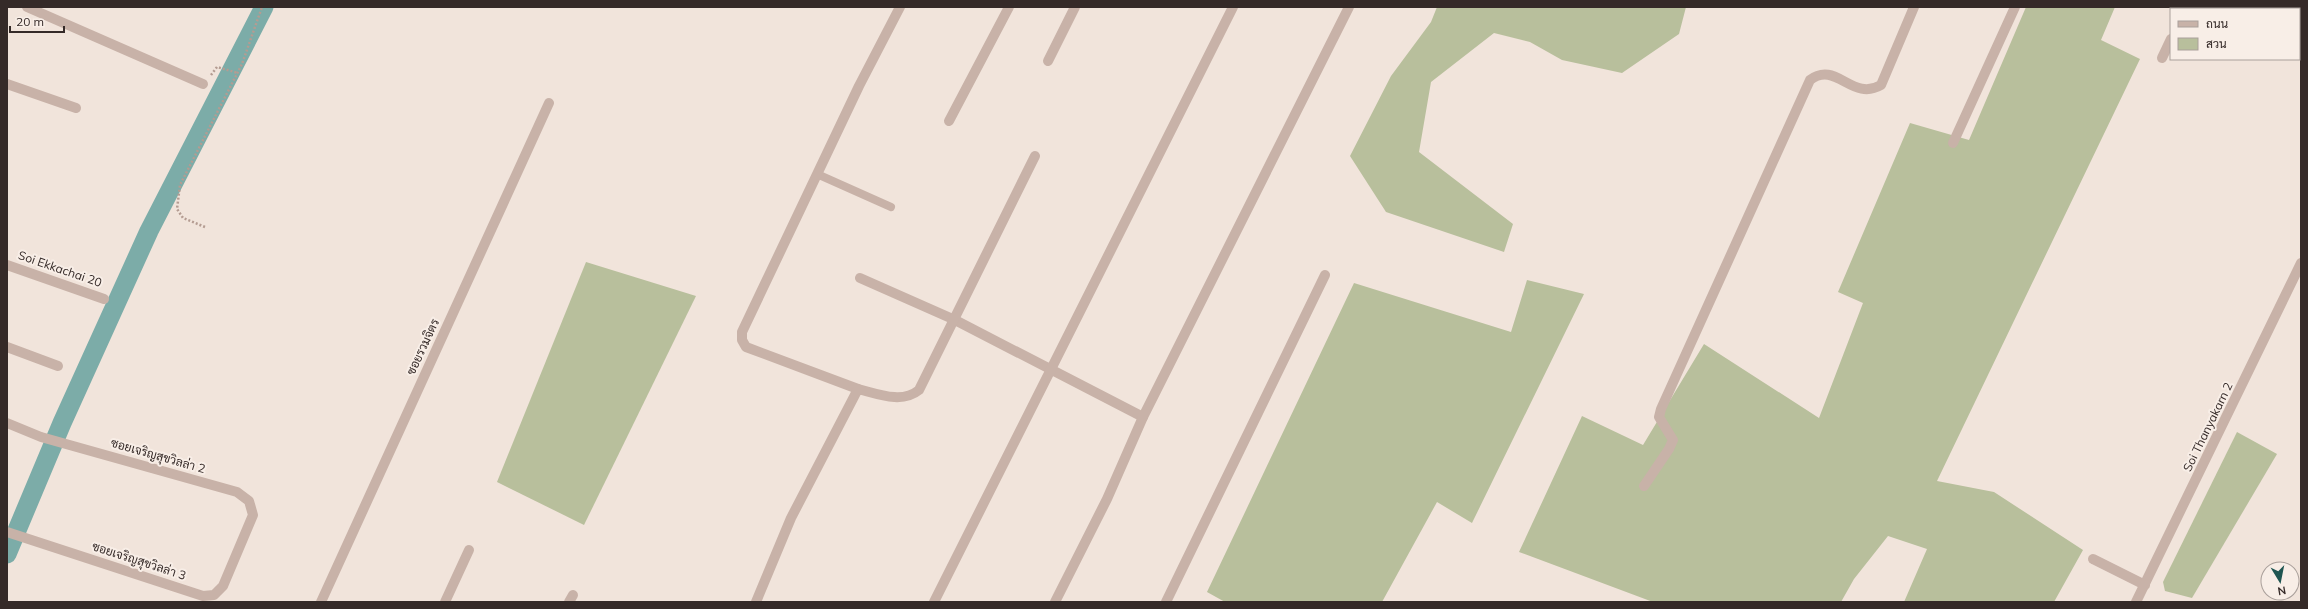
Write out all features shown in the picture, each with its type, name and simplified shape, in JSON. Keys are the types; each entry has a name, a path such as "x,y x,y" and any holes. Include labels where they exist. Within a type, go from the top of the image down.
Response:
{"street":[{"path":"27,7 203,84"},
{"path":"900,7 742,332 742,340 746,347 858,389 902,398 911,396 919,390 1035,156"},
{"path":"949,121 1009,7"},
{"path":"1048,61 1075,7"},
{"path":"934,602 1233,7"},
{"path":"1055,602 1107,499 1143,417 1349,7"},
{"path":"1644,486 1669,450 1673,440 1659,417 1661,409 1810,80 1818,74 1828,73 1862,90 1872,90 1881,85 1914,7"},
{"path":"1953,143 2015,7"},
{"path":"2162,58 2170,42"},
{"path":"7,84 76,108"},
{"name":"ซอยรวมจิตร","path":"320,602 549,103"},
{"name":"Soi Thanyakarn 2","path":"2136,602 2301,263"},
{"name":"Soi Ekkachai 20","path":"7,265 104,299"},
{"path":"1166,602 1325,275"},
{"path":"860,278 955,320 1143,417"},
{"path":"7,347 58,366"},
{"path":"756,602 791,518 858,389"},
{"name":"ซอยเจริญสุขวิลล่า 2","path":"7,423 41,437 237,492 249,501 253,514 238,550"},
{"name":"ซอยเจริญสุขวิลล่า 3","path":"7,532 203,596 214,595 223,586 238,550"},
{"path":"446,602 469,550"},
{"path":"2093,559 2145,585"}],"lane":[{"path":"818,174 891,207"}],"path":[{"path":"205,227 183,218 177,209 180,185 238,73 262,7"},
{"path":"203,84 217,67 238,73"}],"green space":[{"path":"1437,7 1686,7 1679,34 1622,73 1562,60 1530,42 1494,33 1431,82 1419,152 1513,224 1504,252 1386,212 1350,156 1391,76 1431,22"},
{"path":"2026,7 2115,7 2101,40 2140,59 1937,481 1994,492 2083,550 2054,602 1904,602 1927,549 1888,536 1854,579 1841,602 1653,602 1519,552 1582,416 1643,445 1704,344 1819,418 1863,303 1838,292 1910,123 1969,140"},
{"path":"586,262 696,296 584,525 497,482"},
{"path":"1527,280 1584,294 1472,523 1437,502 1382,602 1225,602 1207,592 1354,283 1511,332"},
{"path":"2237,432 2277,454 2192,598 2165,591 2163,582"}],"waterway":[{"path":"7,554 62,423 149,231 264,7"}]}
